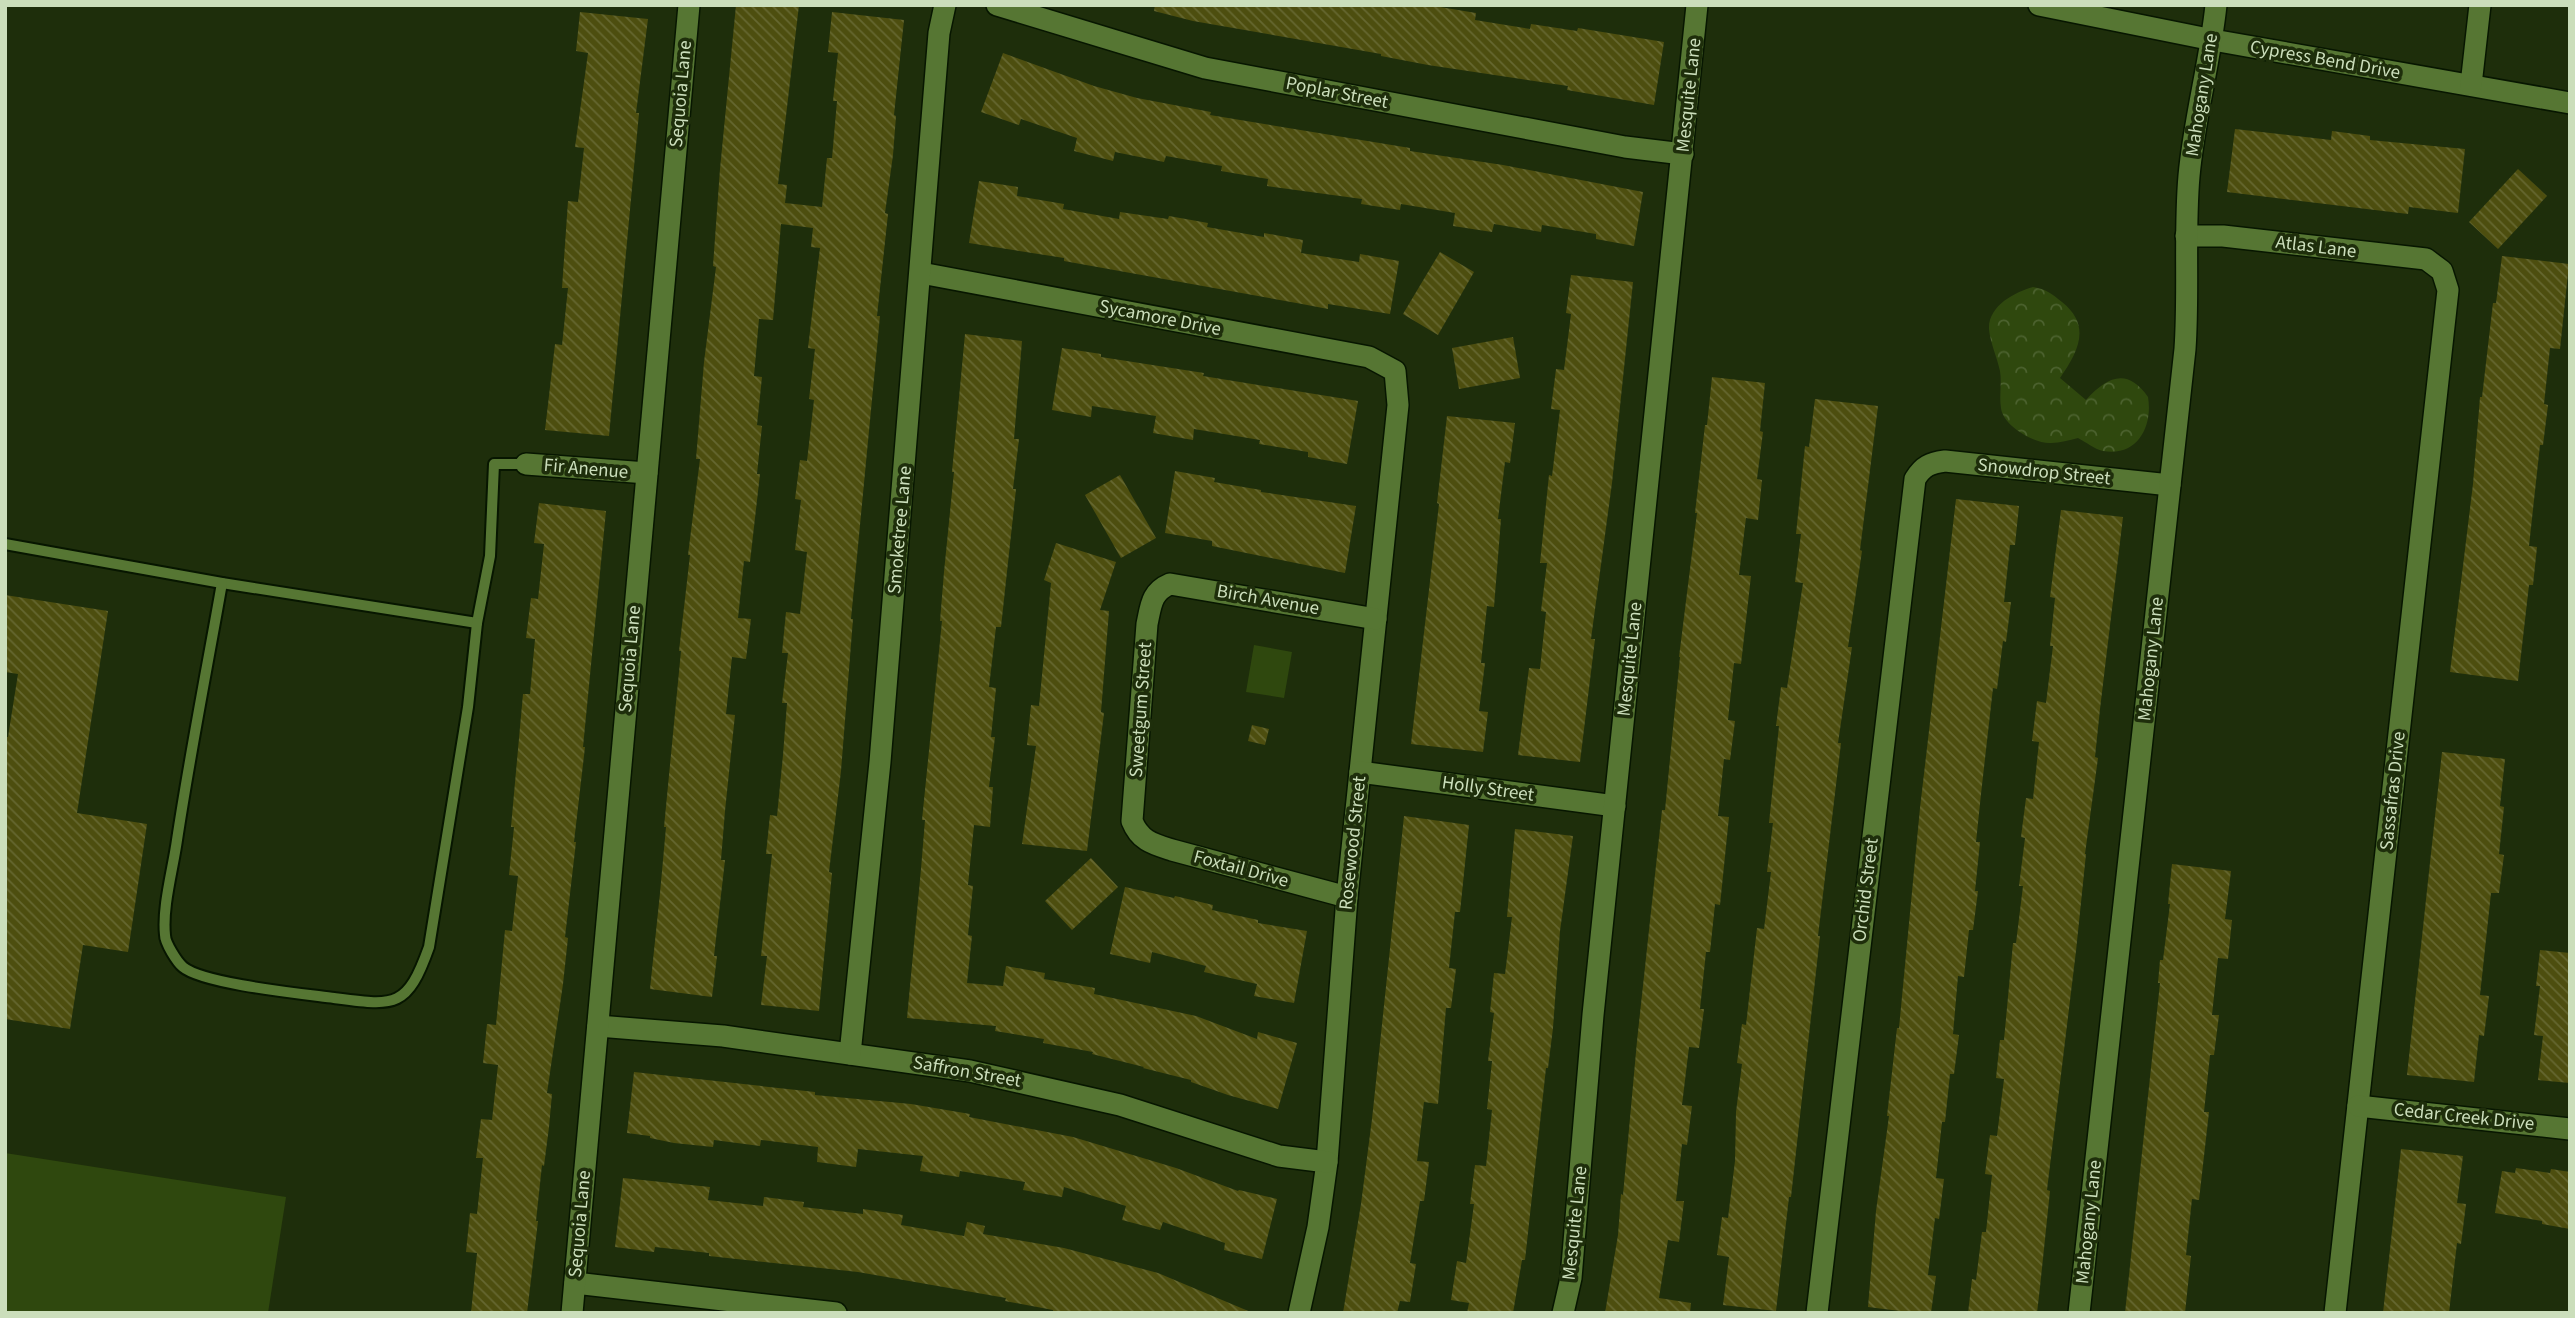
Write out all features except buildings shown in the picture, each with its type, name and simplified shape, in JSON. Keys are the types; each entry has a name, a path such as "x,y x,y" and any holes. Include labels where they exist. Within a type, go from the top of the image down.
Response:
{"street":[{"name":"Sequoia Lane","path":"572,1313 688,5"},
{"name":"Smoketree Lane","path":"850,1054 880,762 939,33 945,5"},
{"name":"Poplar Street","path":"997,5 1205,68 1625,147 1683,154"},
{"name":"Mesquite Lane","path":"1563,1313 1571,1278 1593,1015 1697,5"},
{"name":"Cypress Bend Drive","path":"2039,5 2213,40 2570,103"},
{"name":"Mahogany Lane","path":"2078,1313 2187,323 2186,236 2189,174 2213,40 2216,5"},
{"path":"2471,85 2480,5"},
{"name":"Atlas Lane","path":"2186,236 2223,236 2426,259 2442,271"},
{"name":"Sassafras Drive","path":"2336,1313 2448,290 2442,271"},
{"name":"Sycamore Drive","path":"921,273 1369,357 1395,372"},
{"name":"Rosewood Street","path":"1298,1313 1318,1227 1327,1161 1347,897 1398,405 1395,372"},
{"name":"Snowdrop Street","path":"1921,470 1931,463 1945,461 2170,485"},
{"name":"Fir Anenue","path":"526,464 647,474"},
{"name":"Orchid Street","path":"1817,1313 1912,493 1915,479 1921,470"},
{"name":"Birch Avenue","path":"1160,588 1170,584 1376,619"},
{"name":"Sweetgum Street","path":"1137,834 1132,821 1147,624 1153,595 1160,588"},
{"name":"Holly Street","path":"1360,772 1615,806"},
{"name":"Foxtail Drive","path":"1137,834 1148,842 1172,850 1347,897"},
{"name":"Saffron Street","path":"598,1026 723,1036 970,1071 1043,1086 1181,1122 1279,1156 1327,1161"},
{"name":"Cedar Creek Drive","path":"2358,1106 2570,1129"},
{"path":"575,1283 836,1313"}],"lane":[{"path":"222,583 182,810 164,938 183,967 216,980 379,1004 400,998 418,980 429,947 468,707 477,623 490,556 494,464 526,464"},
{"path":"5,544 222,583 477,623"}],"green space":[{"path":"2033,287 2062,302 2077,320 2079,339 2072,359 2060,378 2086,400 2109,381 2117,379 2132,382 2148,397 2145,429 2140,438 2125,449 2103,451 2078,438 2044,443 2021,433 2003,415 2000,403 2000,371 1989,329 1990,321 1993,313 2004,301"},
{"path":"1254,645 1292,652 1284,698 1246,692"},
{"path":"5,1153 286,1197 268,1313 5,1313"}]}
